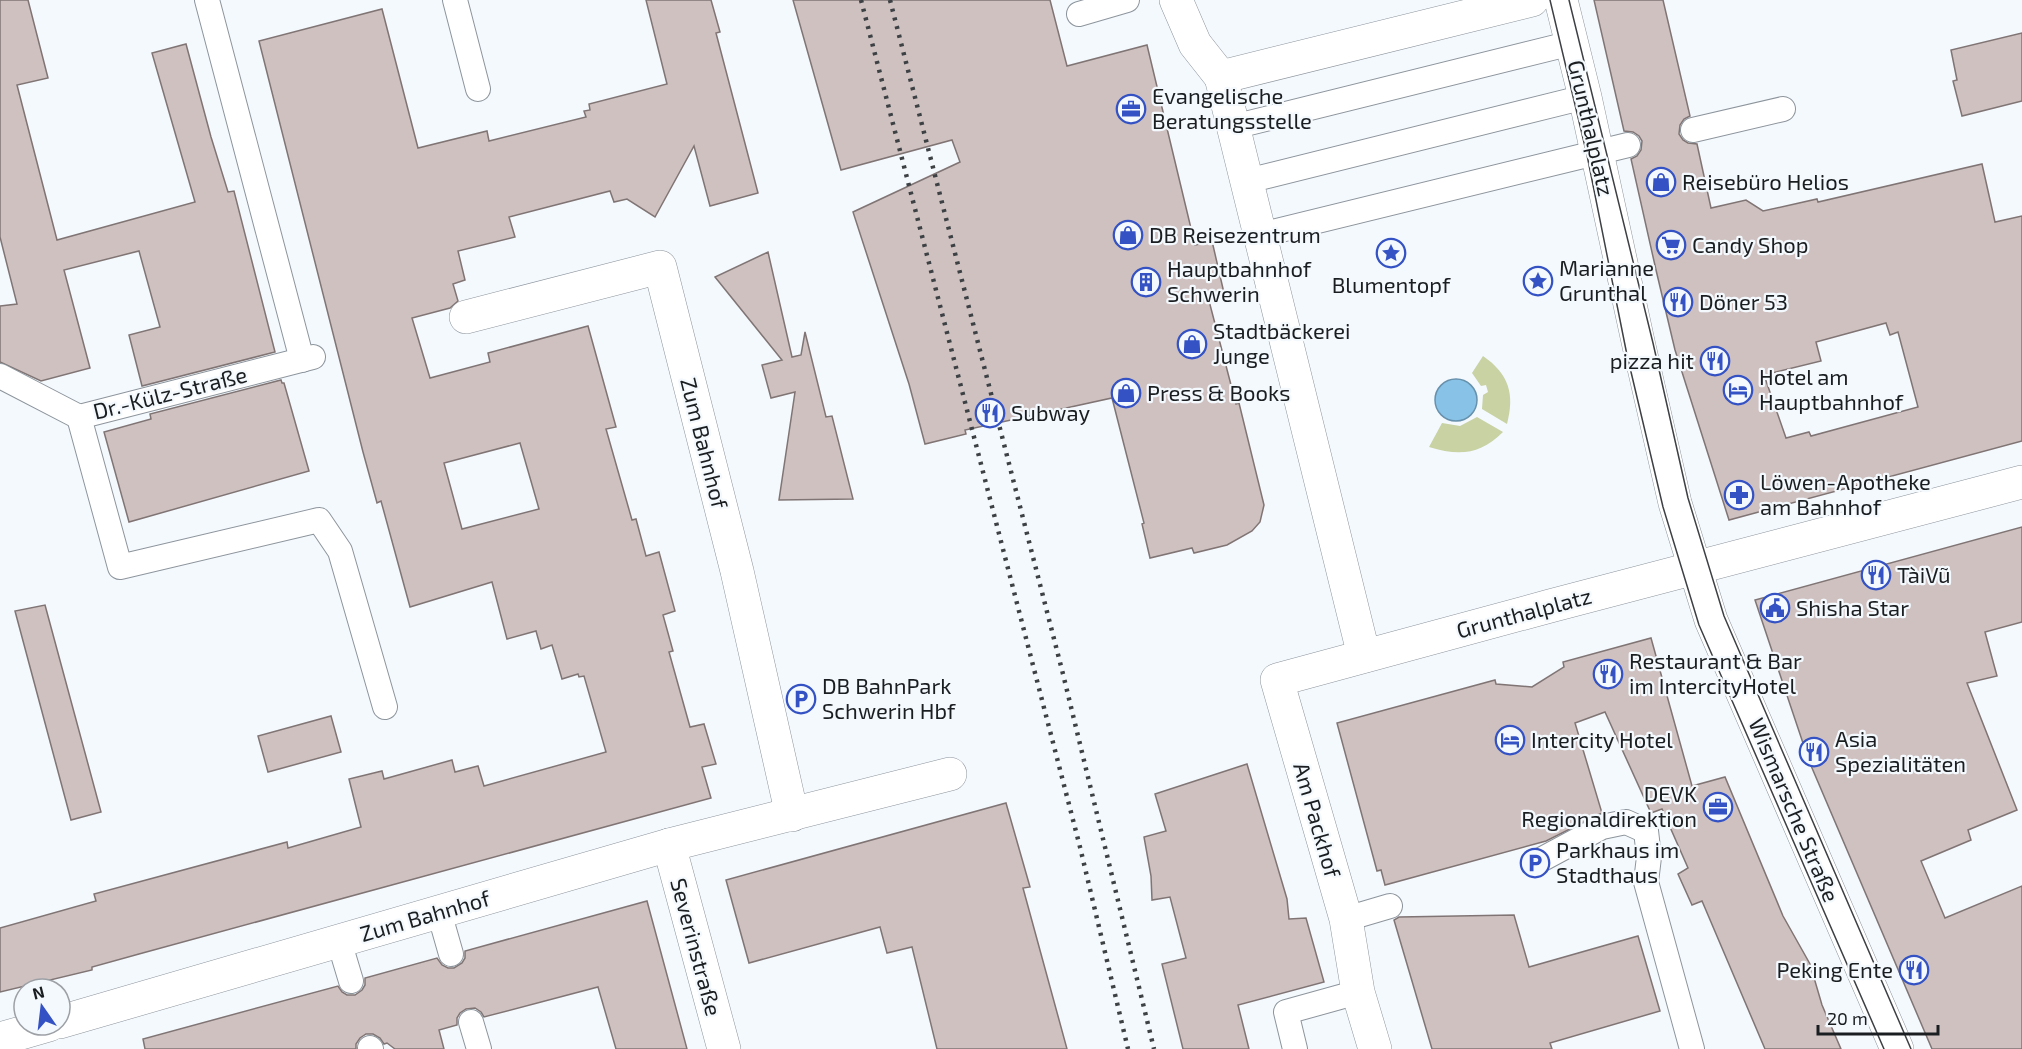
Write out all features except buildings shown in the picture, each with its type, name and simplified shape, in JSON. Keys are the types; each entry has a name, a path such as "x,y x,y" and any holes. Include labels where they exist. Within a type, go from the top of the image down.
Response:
{"street":[{"path":"1176,0 1195,44 1221,77 1364,656"},
{"path":"1221,77 1532,0"},
{"name":"Grunthalplatz","path":"1364,656 1619,587 1696,569 1673,492 1639,346 1613,149 1585,97 1561,0"},
{"name":"Zum Bahnhof","path":"466,317 660,267 737,571 792,815"},
{"path":"1696,569 2022,482"},
{"name":"Wismarsche Straße","path":"1696,569 1711,620 1897,1049"},
{"name":"Am Packhof","path":"1364,656 1277,680 1346,919 1358,992 1375,1049"},
{"name":"Zum Bahnhof","path":"72,1019 669,845 950,774"},
{"name":"Severinstraße","path":"669,845 724,1049"}],"lane":[{"name":"Dr.-Külz-Straße","path":"0,376 79,417 307,358 207,0"},
{"path":"455,0 478,89"},
{"path":"1079,14 1127,0"},
{"path":"1233,127 1572,43"},
{"path":"1247,181 1585,97"},
{"path":"1693,130 1783,109"},
{"path":"1260,235 1613,149"},
{"path":"79,417 120,567 319,520 340,551 385,707"},
{"path":"1535,863 1602,826 1626,822 1646,831 1650,857 1646,882 1692,1049"},
{"path":"1346,919 1390,906"},
{"path":"439,912 451,954"},
{"path":"339,941 351,981"},
{"path":"1296,1049 1286,1012 1358,992"},
{"path":"471,1022 479,1049"}],"green space":[{"path":"1483,356 1499,370 1508,386 1510,403 1507,424 1482,409 1483,395 1488,392 1486,385 1481,386 1472,373"},
{"path":"1477,417 1503,432 1486,445 1469,452 1450,452 1429,447 1442,423 1460,426"}],"water":[{"path":"1456,379 1464,380 1471,385 1476,392 1476,408 1471,415 1464,420 1456,421 1448,420 1441,415 1436,408 1435,400 1436,392 1441,385 1448,380"}],"tram line":[{"path":"1550,0 1587,155 1627,355 1663,507 1699,625 1884,1049"},
{"path":"1569,0 1653,343 1688,498 1724,616 1911,1049"}],"railway":[{"path":"861,0 1080,847 1128,1049"},
{"path":"890,0 1063,674 1154,1049"}],"place":[{"name":"Evangelische Beratungsstelle","path":"1131,109"},
{"name":"Reisebüro Helios","path":"1661,182"},
{"name":"DB Reisezentrum","path":"1128,235"},
{"name":"Candy Shop","path":"1671,245"},
{"name":"Blumentopf","path":"1391,253"},
{"name":"Marianne Grunthal","path":"1538,281"},
{"name":"Hauptbahnhof Schwerin","path":"1146,282"},
{"name":"Döner 53","path":"1678,302"},
{"name":"Stadtbäckerei Junge","path":"1192,344"},
{"name":"pizza hit","path":"1715,361"},
{"name":"Hotel am Hauptbahnhof","path":"1738,390"},
{"name":"Press & Books","path":"1126,393"},
{"name":"Subway","path":"990,413"},
{"name":"Löwen-Apotheke am Bahnhof","path":"1739,495"},
{"name":"TàiVũ","path":"1876,575"},
{"name":"Shisha Star","path":"1775,608"},
{"name":"Restaurant & Bar im IntercityHotel","path":"1608,674"},
{"name":"DB BahnPark Schwerin Hbf","path":"801,699"},
{"name":"Intercity Hotel","path":"1510,740"},
{"name":"Asia Spezialitäten","path":"1814,752"},
{"name":"DEVK Regionaldirektion","path":"1718,807"},
{"name":"Parkhaus im Stadthaus","path":"1535,863"},
{"name":"Peking Ente","path":"1914,970"}]}
